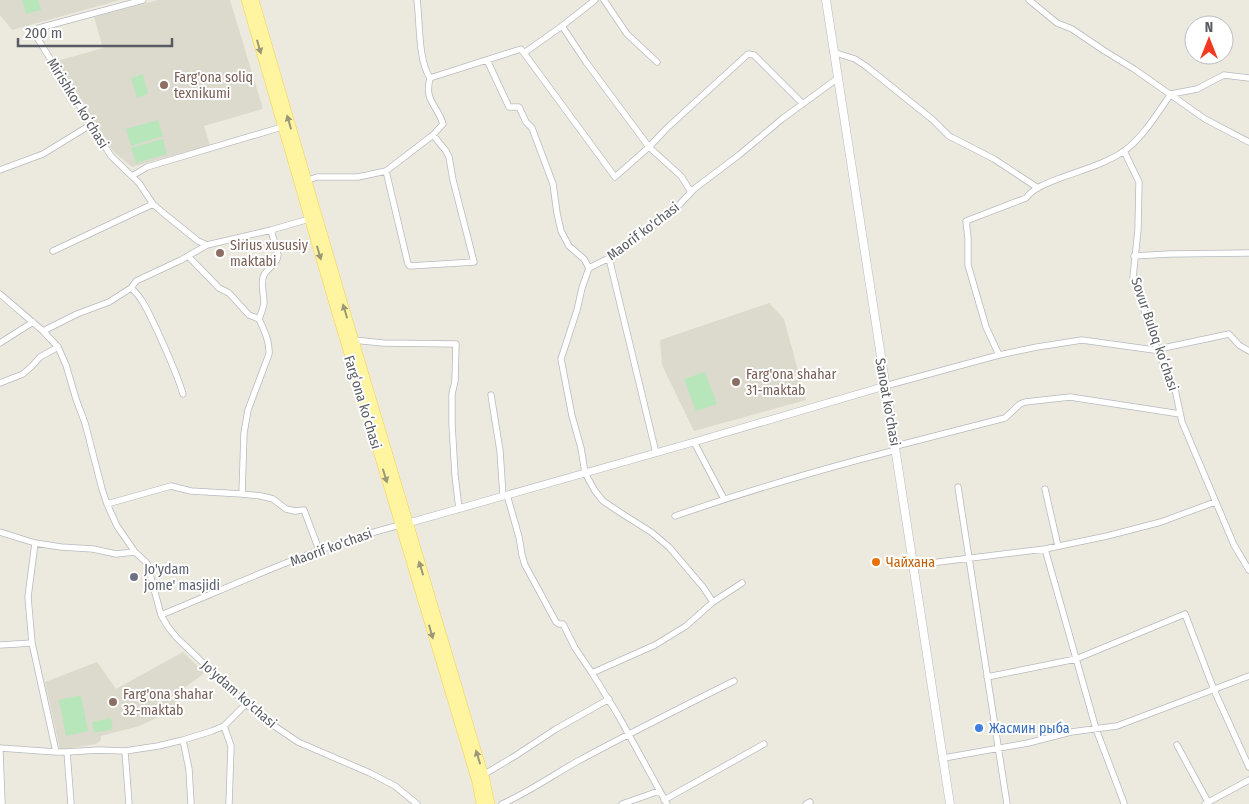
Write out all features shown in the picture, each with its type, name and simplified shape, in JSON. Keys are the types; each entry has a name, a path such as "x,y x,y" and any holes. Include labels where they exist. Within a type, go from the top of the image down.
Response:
{"main road":[{"name":"Sanoat ko'chasi","path":"826,0 950,804"},
{"name":"Fargʻona koʻchasi","path":"251,2 282,127 302,182 309,219 484,775 490,804"},
{"name":"Fargʻona koʻchasi","path":"251,2 302,182 353,340 477,782 481,804"}],"street":[{"name":"Mirishkor koʻchasi","path":"143,0 39,28 36,36 111,156 139,183 162,212 198,241 207,245"},
{"path":"302,182 317,177 358,177 386,171 433,135 442,124 441,118 428,96 430,78 426,72 422,48 417,0"},
{"path":"604,0 628,34 657,62"},
{"path":"1029,0 1057,23 1072,29 1134,69 1205,119 1249,142"},
{"path":"524,53 562,26 592,1"},
{"path":"562,26 649,148 681,176 691,192"},
{"path":"430,78 521,49 615,177 649,148 667,128 748,54 754,55 803,104"},
{"path":"833,52 855,59 934,120 949,136 994,158 1038,188"},
{"path":"487,60 509,107 519,107 526,122 532,128 553,184 561,231 569,246 584,260 589,268 561,359 585,473 603,501 651,532 669,547 703,587 713,602"},
{"path":"999,355 986,327 968,265 966,221 1026,198 1029,193 1046,184 1099,164 1124,151 1142,134 1171,94 1197,89 1224,75 1249,78"},
{"name":"Maorif ko'chasi","path":"589,268 617,254 782,119 838,78"},
{"path":"0,170 43,154 92,124"},
{"path":"132,176 146,167 282,127"},
{"path":"386,171 408,264 410,266 474,262 448,157 433,135"},
{"name":"Sovur Buloq koʻchasi","path":"1124,151 1139,182 1138,230 1133,277 1157,349 1175,389 1182,422 1234,545 1249,570"},
{"path":"53,251 154,204"},
{"path":"43,331 77,314 109,302 131,288 136,281 188,257 207,245 309,219"},
{"path":"242,494 243,449 248,410 269,354 265,333 259,319 263,307 262,279 264,274 277,260 278,255 271,230"},
{"path":"1134,256 1249,253"},
{"path":"188,257 249,315 259,319"},
{"path":"609,258 656,453"},
{"path":"131,288 139,295 152,320 183,394"},
{"name":"Jo'ydam ko'chasi","path":"0,294 43,331 58,347 66,365 85,423 107,504 117,526 135,552 147,563 161,615 168,627 177,638 246,704 270,723 298,742 370,773 395,786 417,804"},
{"path":"0,343 33,322"},
{"path":"885,386 999,355 1082,340 1154,350 1229,334 1239,345 1249,351"},
{"path":"353,340 456,344 456,381 452,394 452,424 459,509"},
{"path":"0,383 23,374 40,357 58,347"},
{"name":"Maorif ko'chasi","path":"161,615 319,550 366,534 656,453 885,386"},
{"path":"491,395 505,495 525,565 556,622 563,624 575,648 609,699 666,802 764,744"},
{"path":"675,516 724,499 1005,418 1020,404 1025,402 1070,397 1180,414"},
{"path":"694,442 724,499"},
{"path":"107,504 171,486 191,491 261,496 273,499 286,509 304,510 319,550"},
{"path":"958,487 1008,804"},
{"path":"1045,489 1058,546"},
{"path":"914,565 1045,549 1161,522 1215,502"},
{"path":"0,532 35,544 93,548 116,554 135,552"},
{"path":"35,544 28,605 32,643 56,752"},
{"path":"1045,549 1096,729 1124,804 1115,804"},
{"path":"592,673 655,645 686,626 713,602 742,583"},
{"path":"987,677 1076,659 1185,614 1214,690 1249,767"},
{"path":"0,646 32,643"},
{"path":"944,758 1028,743 1071,732 1117,726 1249,676"},
{"path":"502,804 516,798 576,762 734,681"},
{"path":"484,775 556,729 609,699"},
{"path":"2,804 0,750 56,752 125,751 158,746 183,740 224,726 246,704"},
{"path":"224,726 231,746 229,804"},
{"path":"183,740 189,769 191,804"},
{"path":"1178,745 1206,803 1249,780"},
{"path":"125,751 129,804"},
{"path":"67,752 71,804"},
{"path":"622,804 641,801 659,791"}],"shaded area":[{"path":"0,0 120,0 12,30 0,15"},
{"name":"Farg'ona soliq texnikumi","path":"158,0 230,0 263,109 204,126 210,145 132,167 113,151 57,61 103,48 94,17"},
{"name":"Farg'ona shahar 31-maktab","path":"769,303 784,319 806,400 694,431 662,365 660,340"},
{"name":"Farg'ona shahar 32-maktab","path":"183,652 205,673 173,696 179,708 139,726 101,736 101,740 96,744 60,750 45,682 97,662 116,689"}],"green space":[{"path":"22,0 38,0 41,10 26,14"},
{"path":"143,74 148,94 137,98 131,78"},
{"path":"158,120 163,136 131,146 126,129"},
{"path":"163,139 167,154 136,163 131,148"},
{"path":"705,372 717,404 696,411 684,379"},
{"path":"81,695 88,731 66,736 59,700"},
{"path":"111,718 113,729 94,733 92,722"}],"place":[{"name":"Farg'ona soliq texnikumi","path":"164,85"},
{"name":"Sirius xususiy maktabi","path":"220,253"},
{"name":"Farg'ona shahar 31-maktab","path":"736,382"},
{"name":"Чайхана","path":"876,562"},
{"name":"Jo'ydam jome' masjidi","path":"134,577"},
{"name":"Farg'ona shahar 32-maktab","path":"113,702"},
{"name":"Жасмин рыба","path":"979,728"}]}
